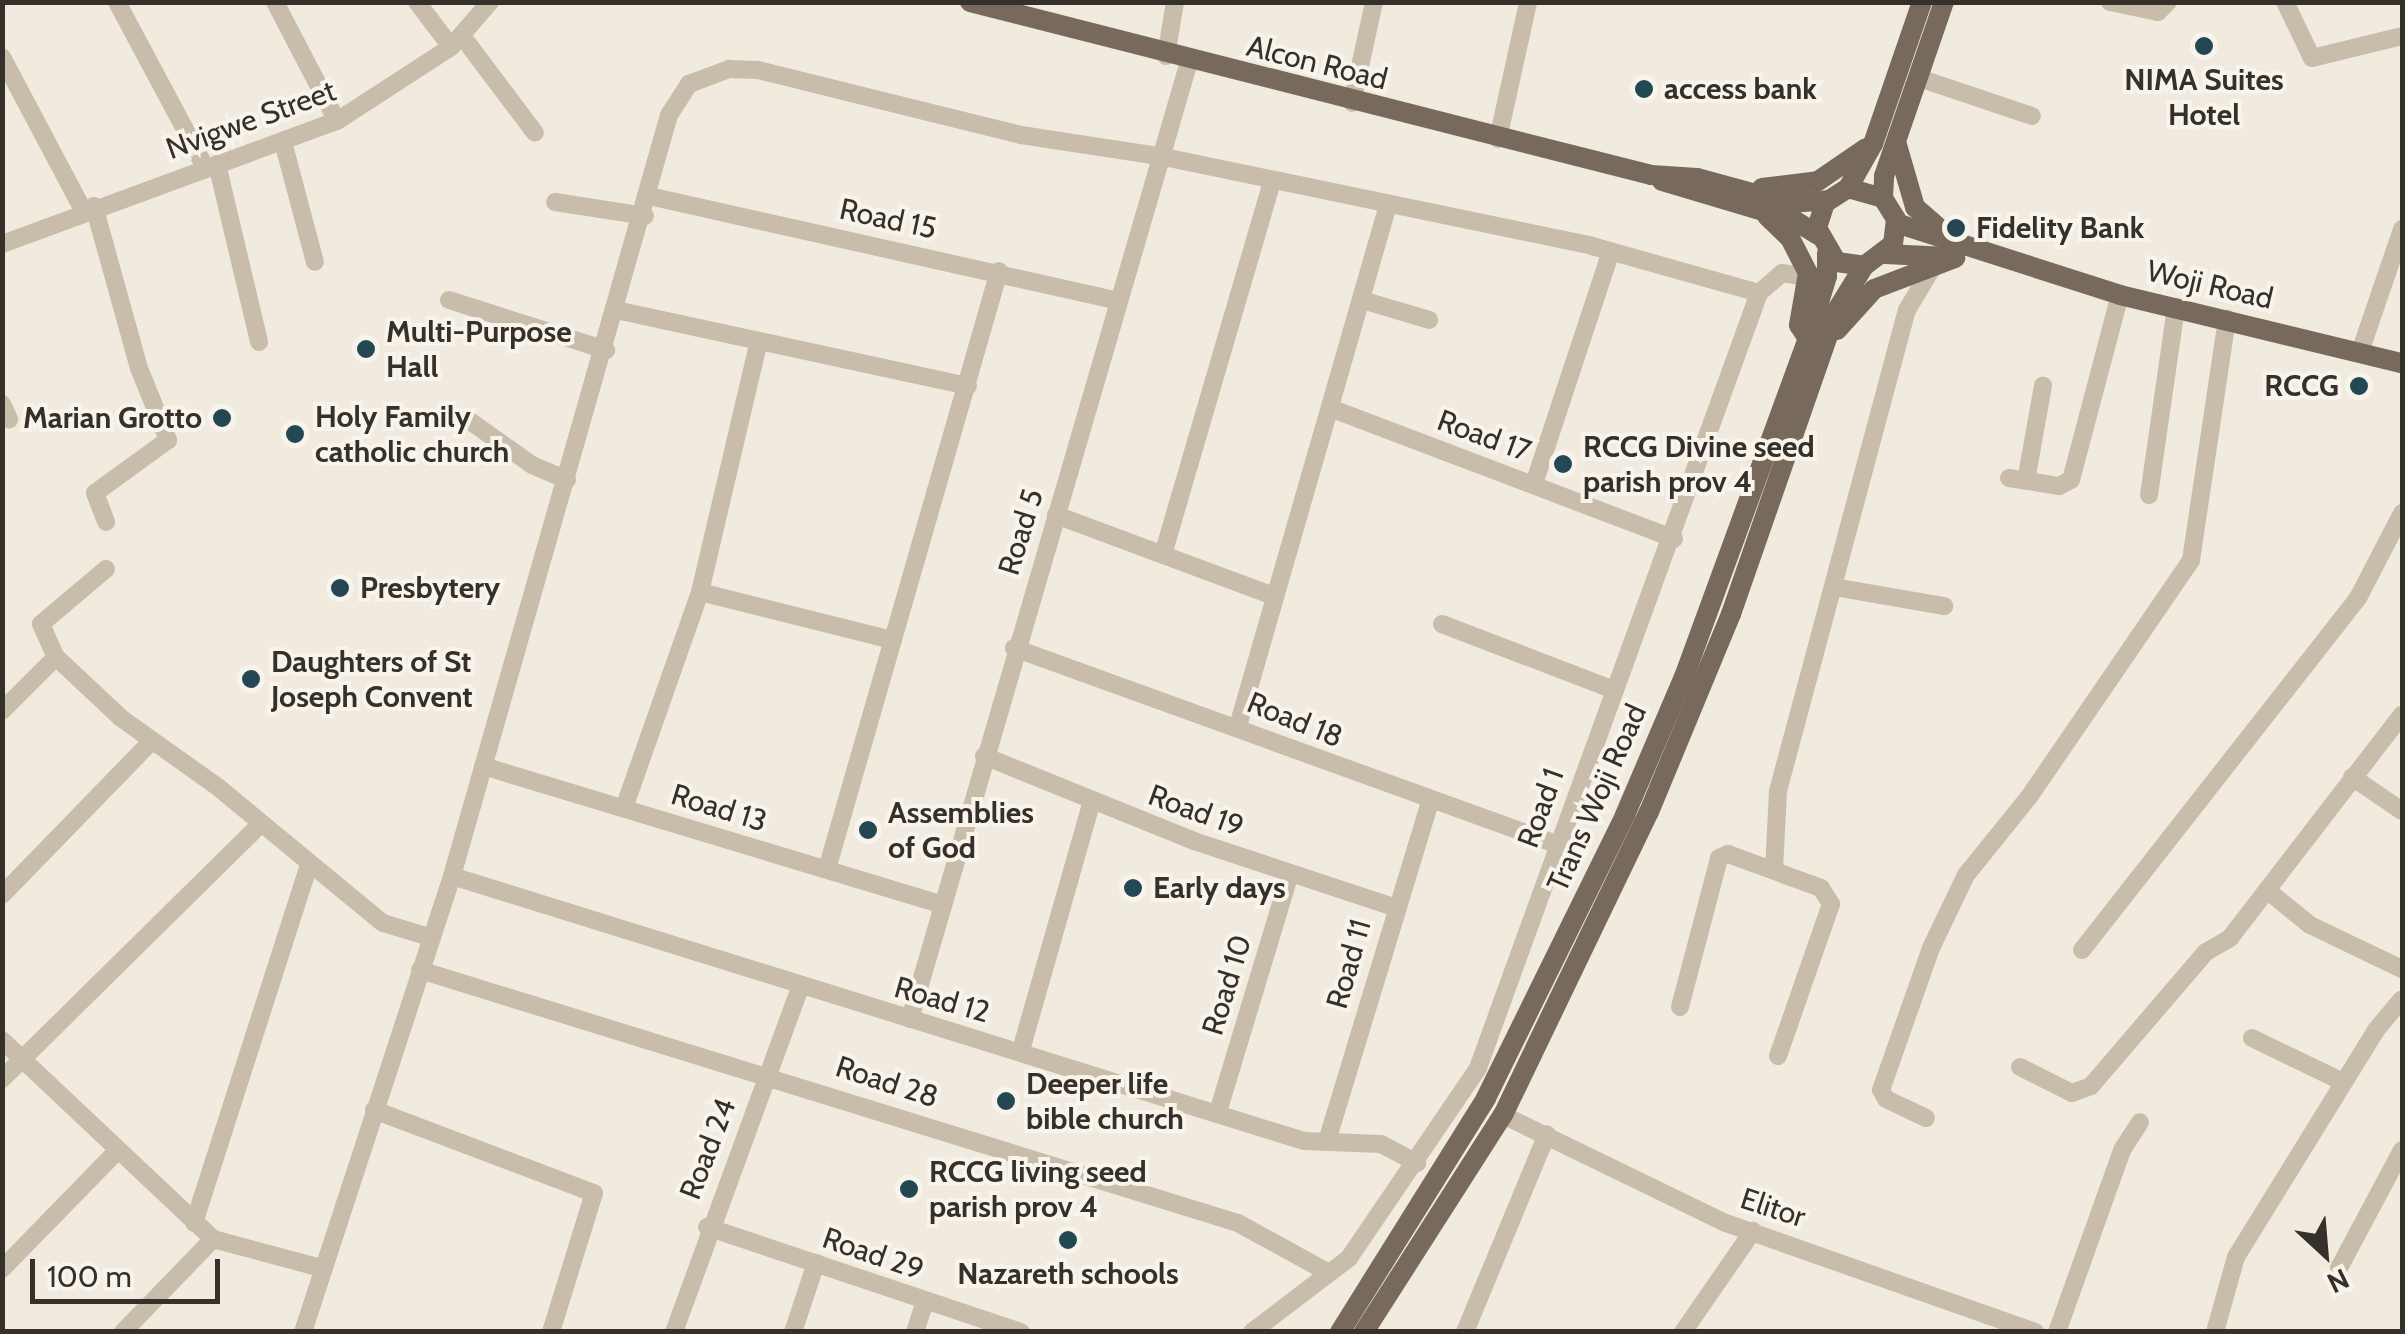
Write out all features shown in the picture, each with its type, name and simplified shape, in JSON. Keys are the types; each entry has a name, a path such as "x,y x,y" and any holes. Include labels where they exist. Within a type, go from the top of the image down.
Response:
{"main road":[{"name":"Alcon Road","path":"970,2 1352,104 1651,175 1678,190 1756,202"},
{"path":"1756,202 1828,200 1848,188 1874,140 1922,2"},
{"path":"1944,2 1896,140 1883,198 1896,223 1959,253"},
{"path":"1756,202 1818,181 1874,140"},
{"path":"1896,140 1915,207 1959,253"},
{"path":"1848,188 1883,198"},
{"path":"1822,244 1819,215 1828,200"},
{"path":"1756,202 1864,266 1885,254 1959,253"},
{"path":"1756,202 1800,252 1808,276 1799,325 1817,341 1874,288 1959,253"},
{"path":"1885,254 1896,223"},
{"name":"Trans Woji Road","path":"1364,1332 1504,1115 1649,812 1730,614 1817,341 1827,276 1822,244"},
{"name":"Woji Road","path":"1959,253 2402,363"},
{"name":"Trans Woji Road","path":"1340,1332 1486,1098 1600,869 1684,678 1817,341 1864,266"}],"street":[{"path":"117,2 211,166 259,342"},
{"path":"274,2 337,121"},
{"path":"417,2 535,134"},
{"name":"Nvigwe Street","path":"2,244 88,208 337,121 456,42 490,2"},
{"path":"1166,56 1174,2"},
{"path":"1352,104 1374,2"},
{"path":"1498,139 1528,2"},
{"path":"2110,2 2158,12 2168,2"},
{"path":"2285,2 2312,58 2402,36"},
{"path":"2,57 88,208 139,368 168,440 95,493 106,522"},
{"name":"Road 5","path":"910,1020 939,904 1189,62"},
{"path":"304,1332 321,1268 452,876 676,98 709,74 758,70 1021,136 1159,156 1611,250 1759,293 1782,273 1808,276"},
{"path":"1918,78 2032,116"},
{"path":"283,142 315,262"},
{"path":"1164,551 1272,181"},
{"name":"Road 15","path":"649,196 1000,271 1116,300"},
{"path":"554,202 644,216"},
{"path":"1238,726 1388,205"},
{"path":"2360,352 2402,229"},
{"path":"1534,484 1611,250"},
{"path":"1774,870 1778,791 1907,310 1934,264"},
{"path":"827,870 1000,271"},
{"name":"Road 1","path":"1252,1332 1348,1258 1417,1164 1490,1040 1556,844 1674,538 1759,293"},
{"path":"2044,386 2018,479 2059,486 2071,480 2120,295"},
{"path":"449,300 606,350"},
{"path":"1362,300 1430,320"},
{"path":"2149,495 2176,307"},
{"path":"616,310 758,344 968,386"},
{"path":"1926,1118 1886,1099 1882,1090 1930,948 1966,875 2029,797 2191,560 2227,319"},
{"path":"624,808 700,592 758,344"},
{"name":"Road 17","path":"1330,408 1674,538"},
{"path":"470,421 532,465 567,480"},
{"path":"2082,950 2358,598 2402,513"},
{"path":"1056,515 1164,551 1274,596"},
{"path":"106,568 40,624 56,657 151,742 383,923 429,937"},
{"path":"1834,587 1944,606"},
{"path":"700,592 893,640"},
{"path":"1442,624 1614,690"},
{"name":"Road 18","path":"1014,648 1238,726 1430,803 1556,844"},
{"path":"2,711 56,657"},
{"path":"2020,1066 2082,1094 2268,891 2402,715"},
{"path":"2,895 151,742"},
{"name":"Road 19","path":"984,756 1092,801 1290,874 1394,907"},
{"name":"Road 13","path":"484,766 939,904"},
{"path":"2352,778 2402,811"},
{"path":"1020,1050 1092,801"},
{"name":"Road 11","path":"1327,1141 1394,907 1430,803"},
{"path":"2,1079 260,825"},
{"path":"1680,1007 1713,866 1728,854 1774,870 1832,899 1778,1056"},
{"path":"194,1223 309,865"},
{"name":"Road 10","path":"1218,1112 1290,874"},
{"name":"Road 12","path":"452,876 800,988 1020,1050 1304,1141 1380,1144 1417,1164"},
{"path":"2268,891 2310,925 2402,969"},
{"name":"Road 28","path":"420,970 766,1072 1238,1223 1327,1272"},
{"name":"Road 24","path":"674,1332 708,1227 800,988"},
{"path":"2215,1332 2236,1257 2343,1082 2402,999"},
{"path":"2252,1038 2343,1082"},
{"path":"2,1040 213,1240 321,1268"},
{"path":"374,1110 594,1193 551,1332"},
{"name":"Elitor","path":"1504,1115 1696,1210 2034,1332"},
{"path":"2057,1332 2122,1150 2140,1122"},
{"path":"1465,1332 1547,1134"},
{"path":"2339,1268 2402,1150"},
{"path":"2,1268 117,1151"},
{"name":"Road 29","path":"708,1227 1021,1332"},
{"path":"1683,1332 1754,1231"},
{"path":"123,1332 213,1240"},
{"path":"793,1332 816,1263"},
{"path":"915,1332 925,1301"}],"place":[{"name":"NIMA Suites Hotel","path":"2204,46"},
{"name":"access bank","path":"1644,89"},
{"name":"Fidelity Bank","path":"1956,228"},
{"name":"Multi-Purpose Hall","path":"366,349"},
{"name":"RCCG","path":"2359,386"},
{"name":"Marian Grotto","path":"222,418"},
{"name":"Holy Family catholic church","path":"295,434"},
{"name":"RCCG Divine seed parish prov 4","path":"1563,464"},
{"name":"Presbytery","path":"340,588"},
{"name":"Daughters of St Joseph Convent","path":"251,679"},
{"name":"Assemblies of God","path":"868,830"},
{"name":"Early days","path":"1133,888"},
{"name":"Deeper life bible church","path":"1006,1101"},
{"name":"RCCG living seed parish prov 4","path":"909,1189"},
{"name":"Nazareth schools","path":"1068,1240"}]}
